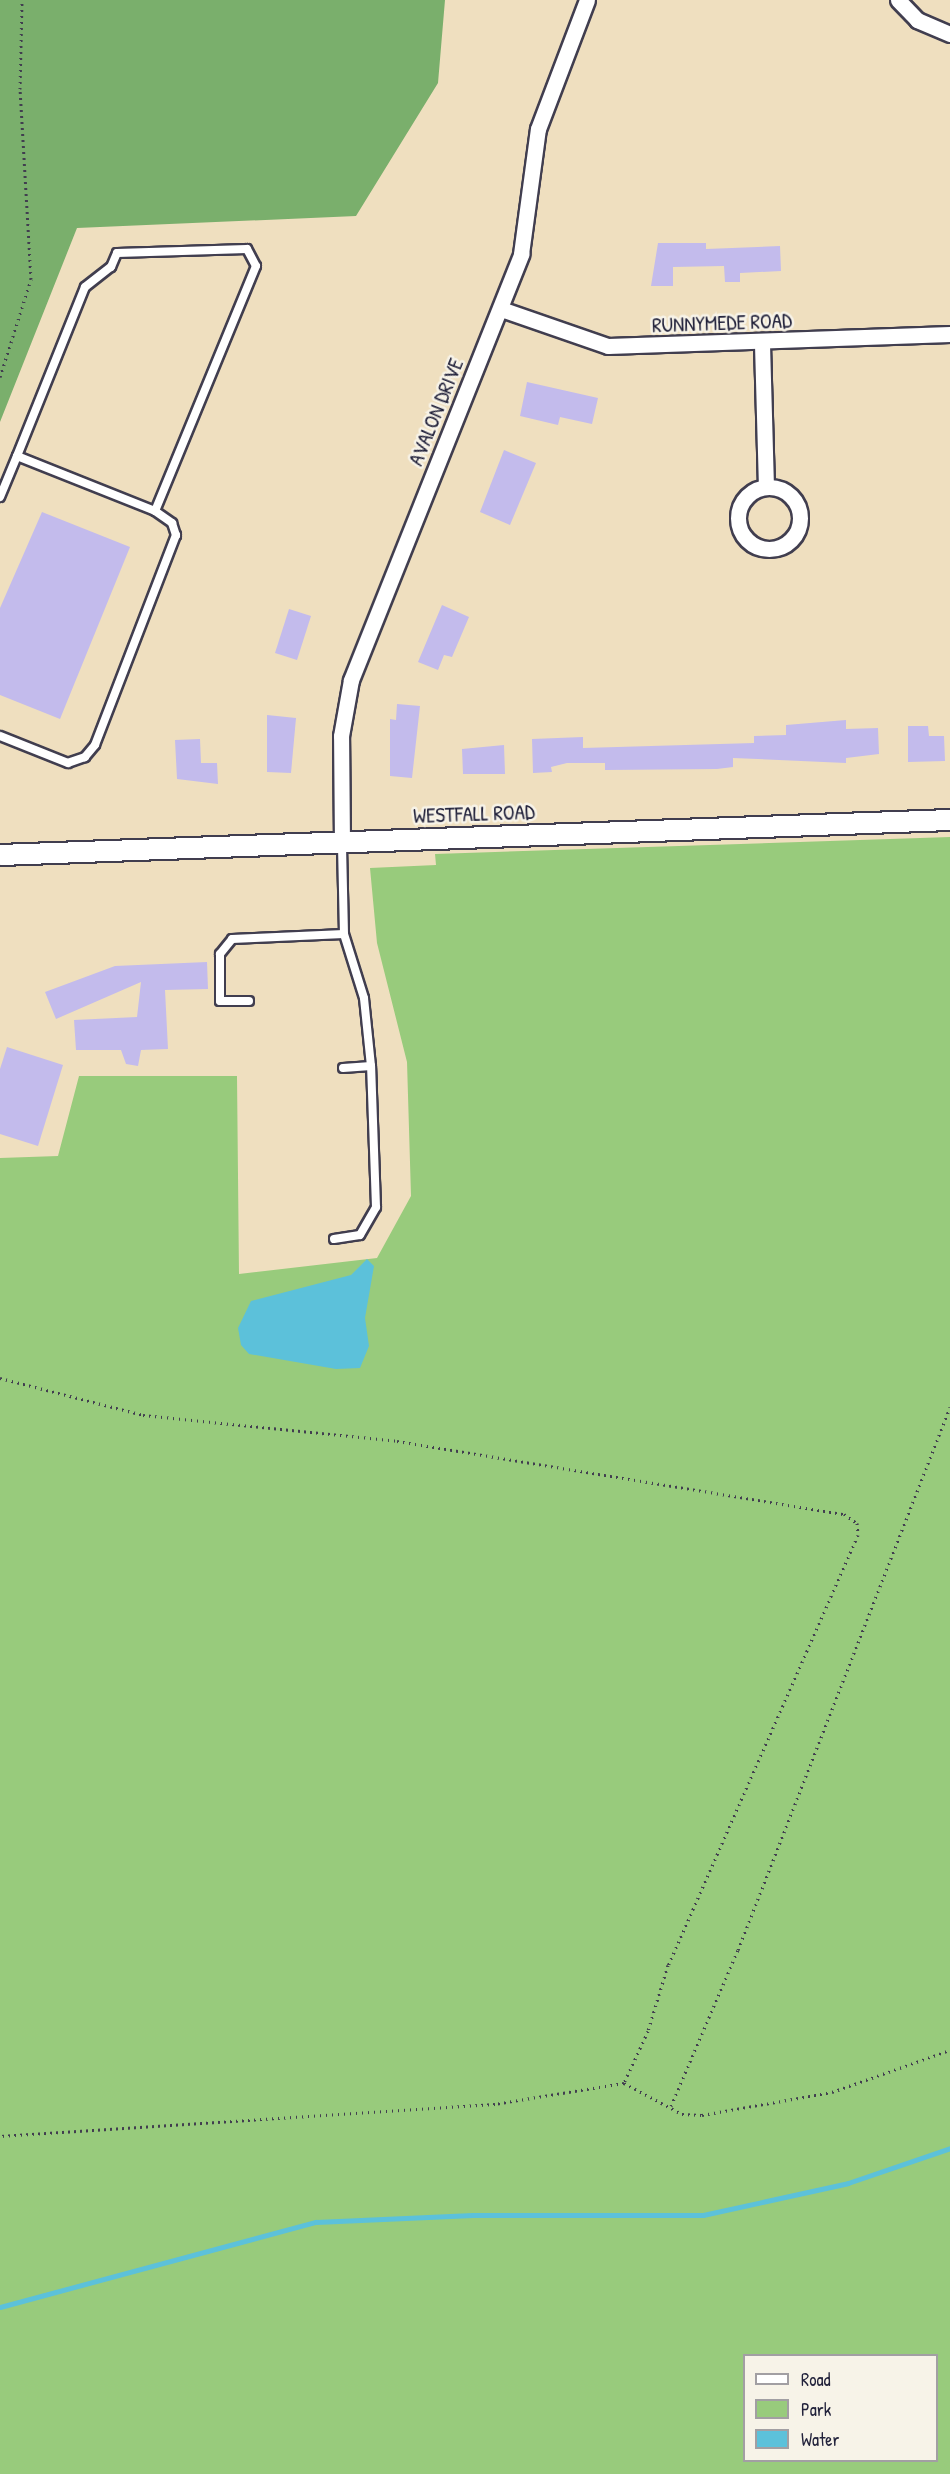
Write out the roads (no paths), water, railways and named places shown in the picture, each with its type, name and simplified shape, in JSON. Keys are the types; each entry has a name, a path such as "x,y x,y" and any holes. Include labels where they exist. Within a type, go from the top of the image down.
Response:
{"street":[{"name":"AVALON DRIVE","path":"342,843 341,736 351,680 501,309 528,229 538,129 587,0"},
{"path":"898,0 917,20 950,34"},
{"name":"RUNNYMEDE ROAD","path":"501,309 608,346 762,344 950,334"},
{"path":"762,344 766,486"},
{"path":"766,486 786,491 799,507 794,537 777,548 748,542 738,524 747,495 766,486"},
{"name":"WESTFALL ROAD","path":"0,855 950,820"}],"lane":[{"path":"0,497 85,287 111,267 117,253 247,249 256,266 156,511"},
{"path":"0,736 68,764 85,757 94,745 175,547 172,523 156,511 17,456"},
{"path":"334,1239 360,1235 376,1207 371,1066 364,998 344,934 342,843"},
{"path":"249,1001 220,1001 220,954 232,939 344,934"},
{"path":"343,1068 371,1066"}],"water":[{"path":"367,1259 374,1266 365,1318 369,1346 360,1368 336,1369 249,1354 241,1345 238,1328 251,1301 351,1275"}],"waterway":[{"path":"0,2307 316,2222 473,2215 703,2215 848,2183 950,2148"}]}
